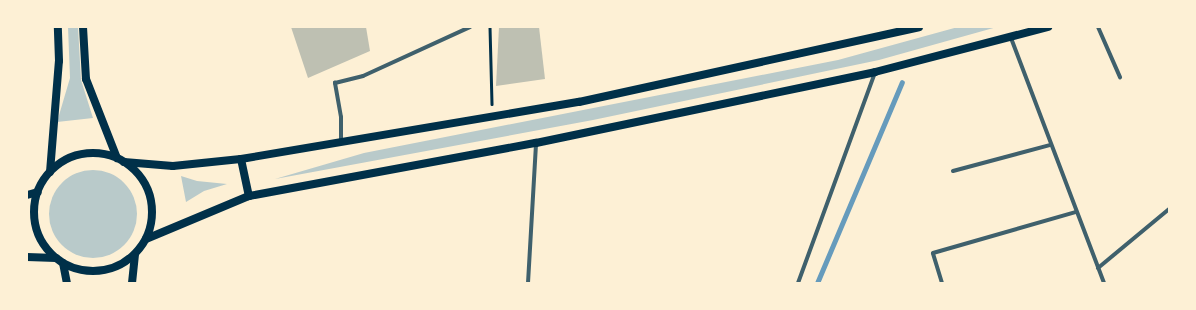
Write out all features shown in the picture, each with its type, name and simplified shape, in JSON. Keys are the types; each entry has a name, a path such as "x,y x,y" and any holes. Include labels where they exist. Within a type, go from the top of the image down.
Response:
{"main road":[{"path":"50,172 59,61 58,27"},
{"path":"83,27 86,79 120,160 136,171 150,196 152,211 146,239 135,254 118,265 100,271 81,270 63,264 56,258 38,235 34,221 38,192 50,172 64,161 81,155 99,154 120,160 173,166 241,160 492,115 579,102 919,27"},
{"path":"146,239 249,196 536,143 875,72 1011,38 1048,27"},
{"path":"241,160 249,196"},
{"path":"27,195 38,192"},
{"path":"132,283 135,254"},
{"path":"27,257 56,258"},
{"path":"63,264 67,283"}],"street":[{"path":"341,142 341,117 336,83 363,76 470,27"},
{"path":"1098,27 1120,77"},
{"path":"1011,38 1050,145 1104,283"},
{"path":"798,283 875,72"},
{"path":"528,283 536,143"},
{"path":"953,171 1050,145"},
{"path":"1098,268 1169,209"},
{"path":"942,283 933,253 1076,212"}],"path":[{"path":"490,27 492,115"}],"shaded area":[{"path":"68,27 78,27 81,80 93,118 57,122 70,78"},
{"path":"958,27 997,27 879,60 593,120 275,179 364,153 838,60"},
{"path":"93,170 110,173 118,177 130,189 134,197 137,214 134,231 130,239 118,251 110,255 93,258 76,255 68,251 56,239 52,231 49,214 52,197 56,189 68,177 76,173"},
{"path":"181,176 197,181 227,184 204,191 186,202"}],"building":[{"path":"291,27 366,27 370,51 308,78"},
{"path":"499,27 539,27 545,79 496,86"}],"waterway":[{"path":"817,283 902,82"}]}
